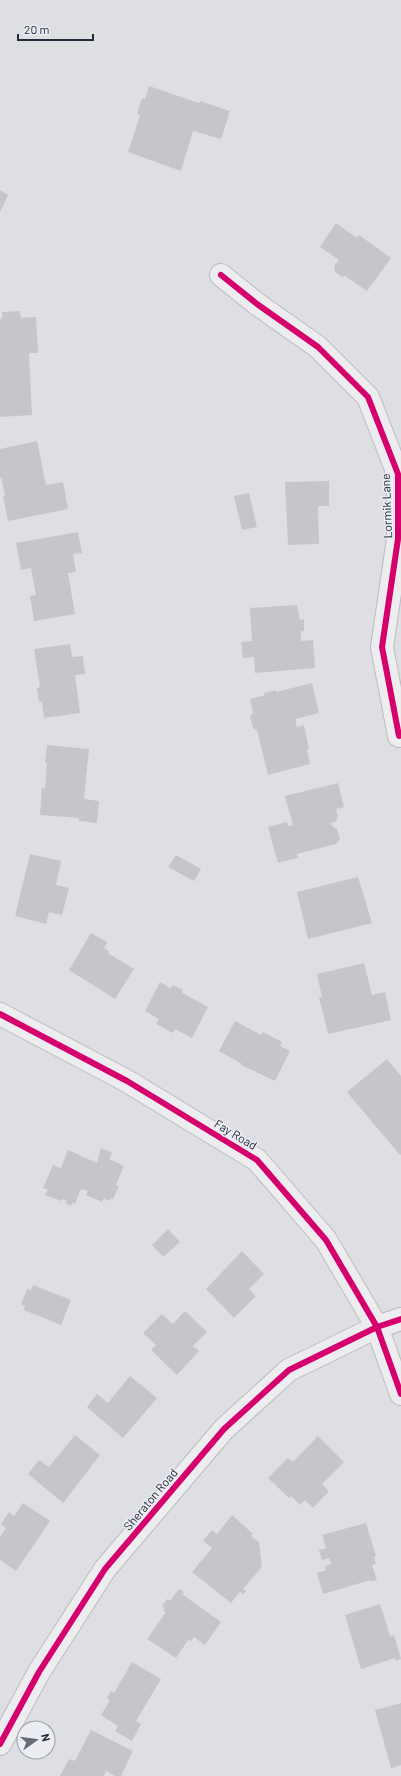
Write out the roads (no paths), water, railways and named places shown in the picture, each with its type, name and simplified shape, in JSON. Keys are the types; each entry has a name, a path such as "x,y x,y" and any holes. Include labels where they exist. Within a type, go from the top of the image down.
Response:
{"street":[{"name":"Lormik Lane","path":"221,275 257,304 318,346 368,397 398,474 398,539 382,647 400,740"},
{"name":"Fay Road","path":"0,1014 127,1081 257,1160 326,1240 377,1327 401,1394"},
{"path":"377,1327 401,1319"},
{"name":"Sheraton Road","path":"0,1744 39,1672 105,1569 224,1429 289,1370 377,1327"}]}
